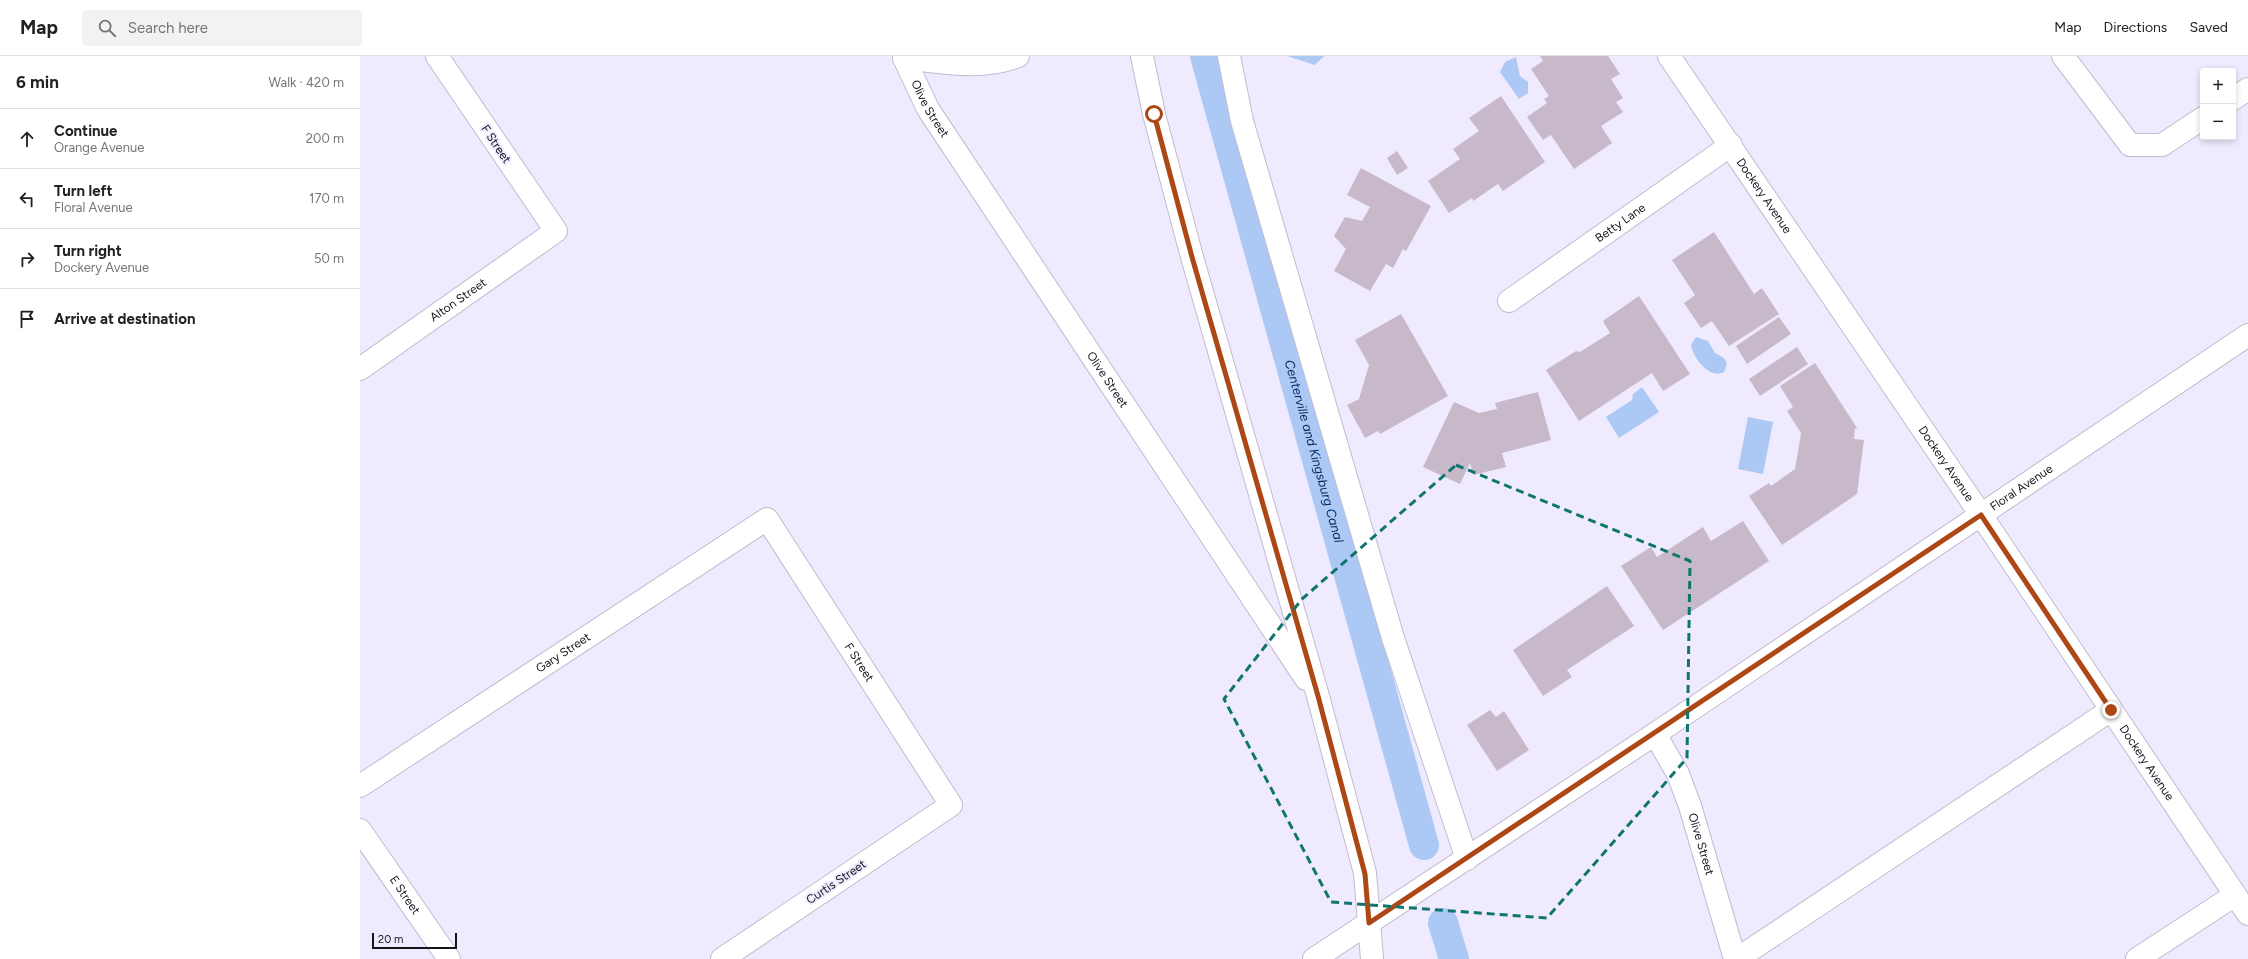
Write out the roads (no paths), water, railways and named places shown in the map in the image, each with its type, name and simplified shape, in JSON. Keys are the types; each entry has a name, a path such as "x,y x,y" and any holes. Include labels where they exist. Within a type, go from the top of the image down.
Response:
{"street":[{"name":"F Street","path":"437,56 556,231"},
{"name":"Olive Street","path":"1018,56 1009,60 970,66 904,58 928,109 1318,696"},
{"path":"1142,56 1154,114 1192,257 1318,696 1365,874 1372,959"},
{"path":"1229,56 1244,128 1393,638 1467,859"},
{"name":"Dockery Avenue","path":"1669,56 1731,145 1981,515 2248,914"},
{"path":"2063,56 2130,145 2162,145 2200,120"},
{"path":"2236,96 2248,89"},
{"name":"Betty Lane","path":"1509,301 1731,145"},
{"name":"Alton Street","path":"360,370 556,231"},
{"name":"Floral Avenue","path":"1314,959 1467,859 2248,335"},
{"name":"F Street","path":"766,519 951,805"},
{"name":"Gary Street","path":"360,786 766,519"},
{"path":"1736,959 2111,710"},
{"name":"Olive Street","path":"1654,734 1678,774 1690,806 1736,959"},
{"name":"Curtis Street","path":"722,959 951,805"},
{"name":"E Street","path":"360,830 449,959"},
{"path":"2137,959 2235,895"}],"water":[{"path":"1287,56 1324,56 1315,65"},
{"path":"1516,57 1520,76 1528,82 1528,93 1519,99 1500,72 1505,62"},
{"path":"1696,337 1708,341 1715,353 1724,358 1727,364 1724,372 1719,374 1713,373 1703,366 1695,356 1691,345"},
{"path":"1642,387 1659,412 1619,438 1606,417 1632,400 1633,394"},
{"path":"1748,417 1773,422 1763,474 1738,469"}],"waterway":[{"name":"Centerville and Kingsburg Canal","path":"1205,56 1424,845"},
{"name":"Centerville and Kingsburg Canal","path":"1443,923 1454,959"}]}
